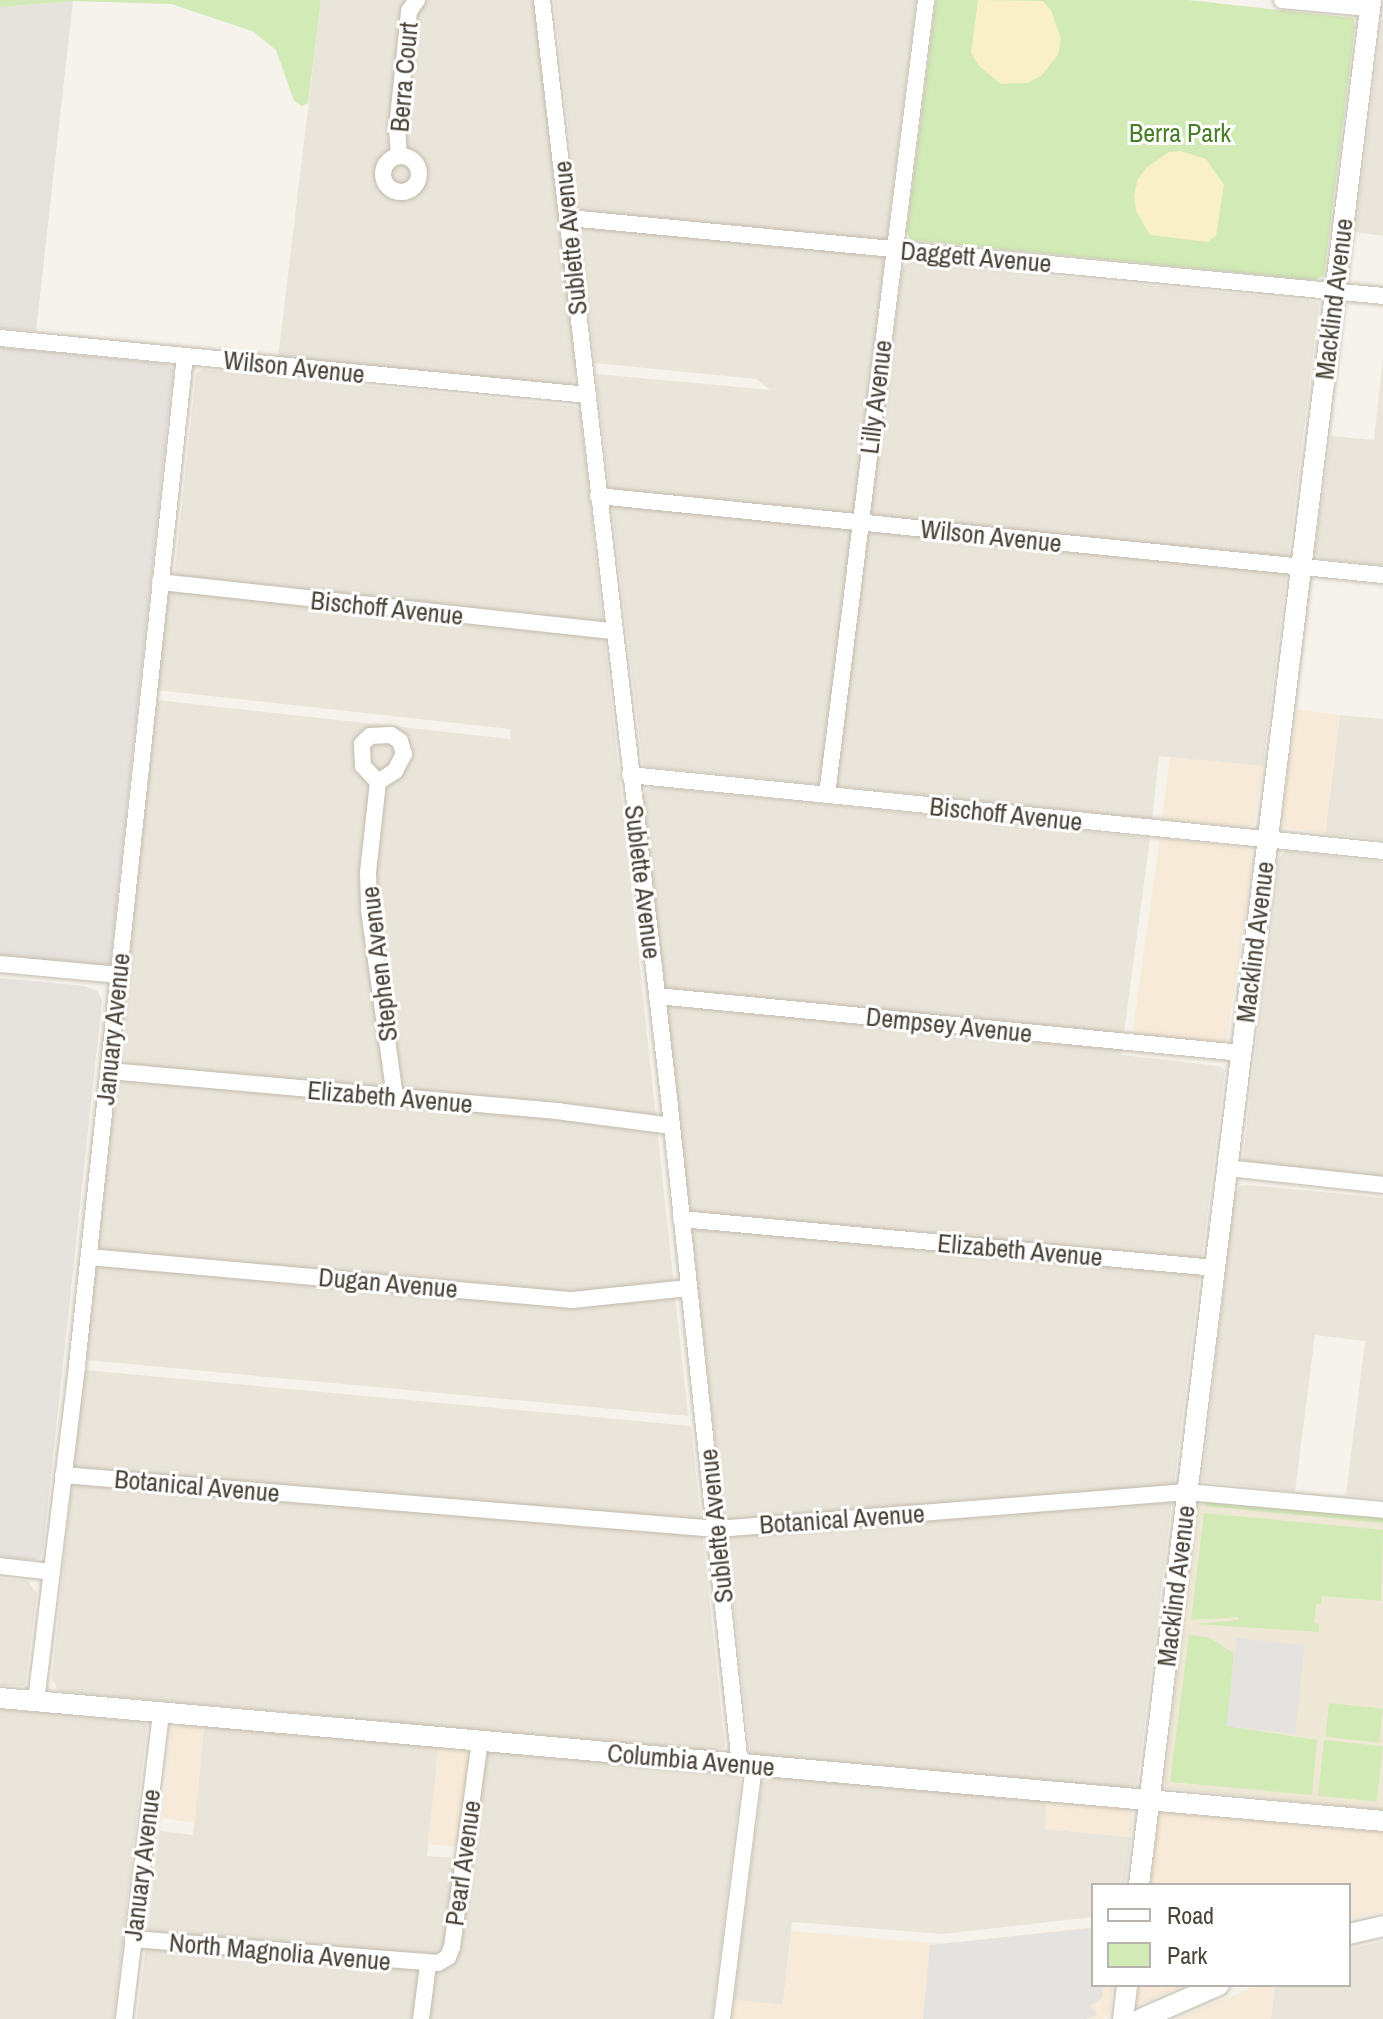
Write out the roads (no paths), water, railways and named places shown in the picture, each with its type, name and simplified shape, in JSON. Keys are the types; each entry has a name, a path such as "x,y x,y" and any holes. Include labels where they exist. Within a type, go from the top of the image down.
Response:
{"street":[{"name":"Berra Court","path":"399,156 397,128 409,11 417,0"},
{"name":"Sublette Avenue","path":"542,0 688,1288 747,1766 722,2019"},
{"name":"Lilly Avenue","path":"827,795 926,0"},
{"path":"1282,0 1374,6"},
{"name":"Macklind Avenue","path":"1139,1883 1335,291 1374,6"},
{"name":"Daggett Avenue","path":"569,218 1383,296"},
{"name":"Wilson Avenue","path":"0,338 588,395"},
{"name":"January Avenue","path":"36,1701 89,1257 185,356"},
{"name":"Wilson Avenue","path":"598,496 1383,575"},
{"name":"Bischoff Avenue","path":"160,582 613,631"},
{"name":"Bischoff Avenue","path":"630,775 1383,851"},
{"name":"Stephen Avenue","path":"378,782 368,873 369,910 395,1098"},
{"path":"0,964 119,975"},
{"name":"Dempsey Avenue","path":"657,996 1241,1053"},
{"name":"Elizabeth Avenue","path":"109,1071 557,1111 672,1126"},
{"path":"1227,1168 1383,1185"},
{"name":"Elizabeth Avenue","path":"681,1219 1215,1268"},
{"name":"Dugan Avenue","path":"89,1257 572,1300 688,1288"},
{"name":"Botanical Avenue","path":"63,1475 717,1529 1187,1492 1383,1510"},
{"path":"0,1566 52,1572"},
{"name":"Columbia Avenue","path":"0,1698 1383,1821"},
{"name":"January Avenue","path":"124,2019 161,1711"},
{"name":"Pearl Avenue","path":"428,1965 448,1957 452,1947 480,1740"},
{"path":"1351,1934 1383,1926"},
{"name":"North Magnolia Avenue","path":"133,1939 428,1965"},
{"path":"421,2019 428,1965"},
{"path":"1123,2019 1127,1987"},
{"path":"1141,2019 1214,1987"}],"park label":[{"name":"Berra Park","path":"1180,133"}]}
